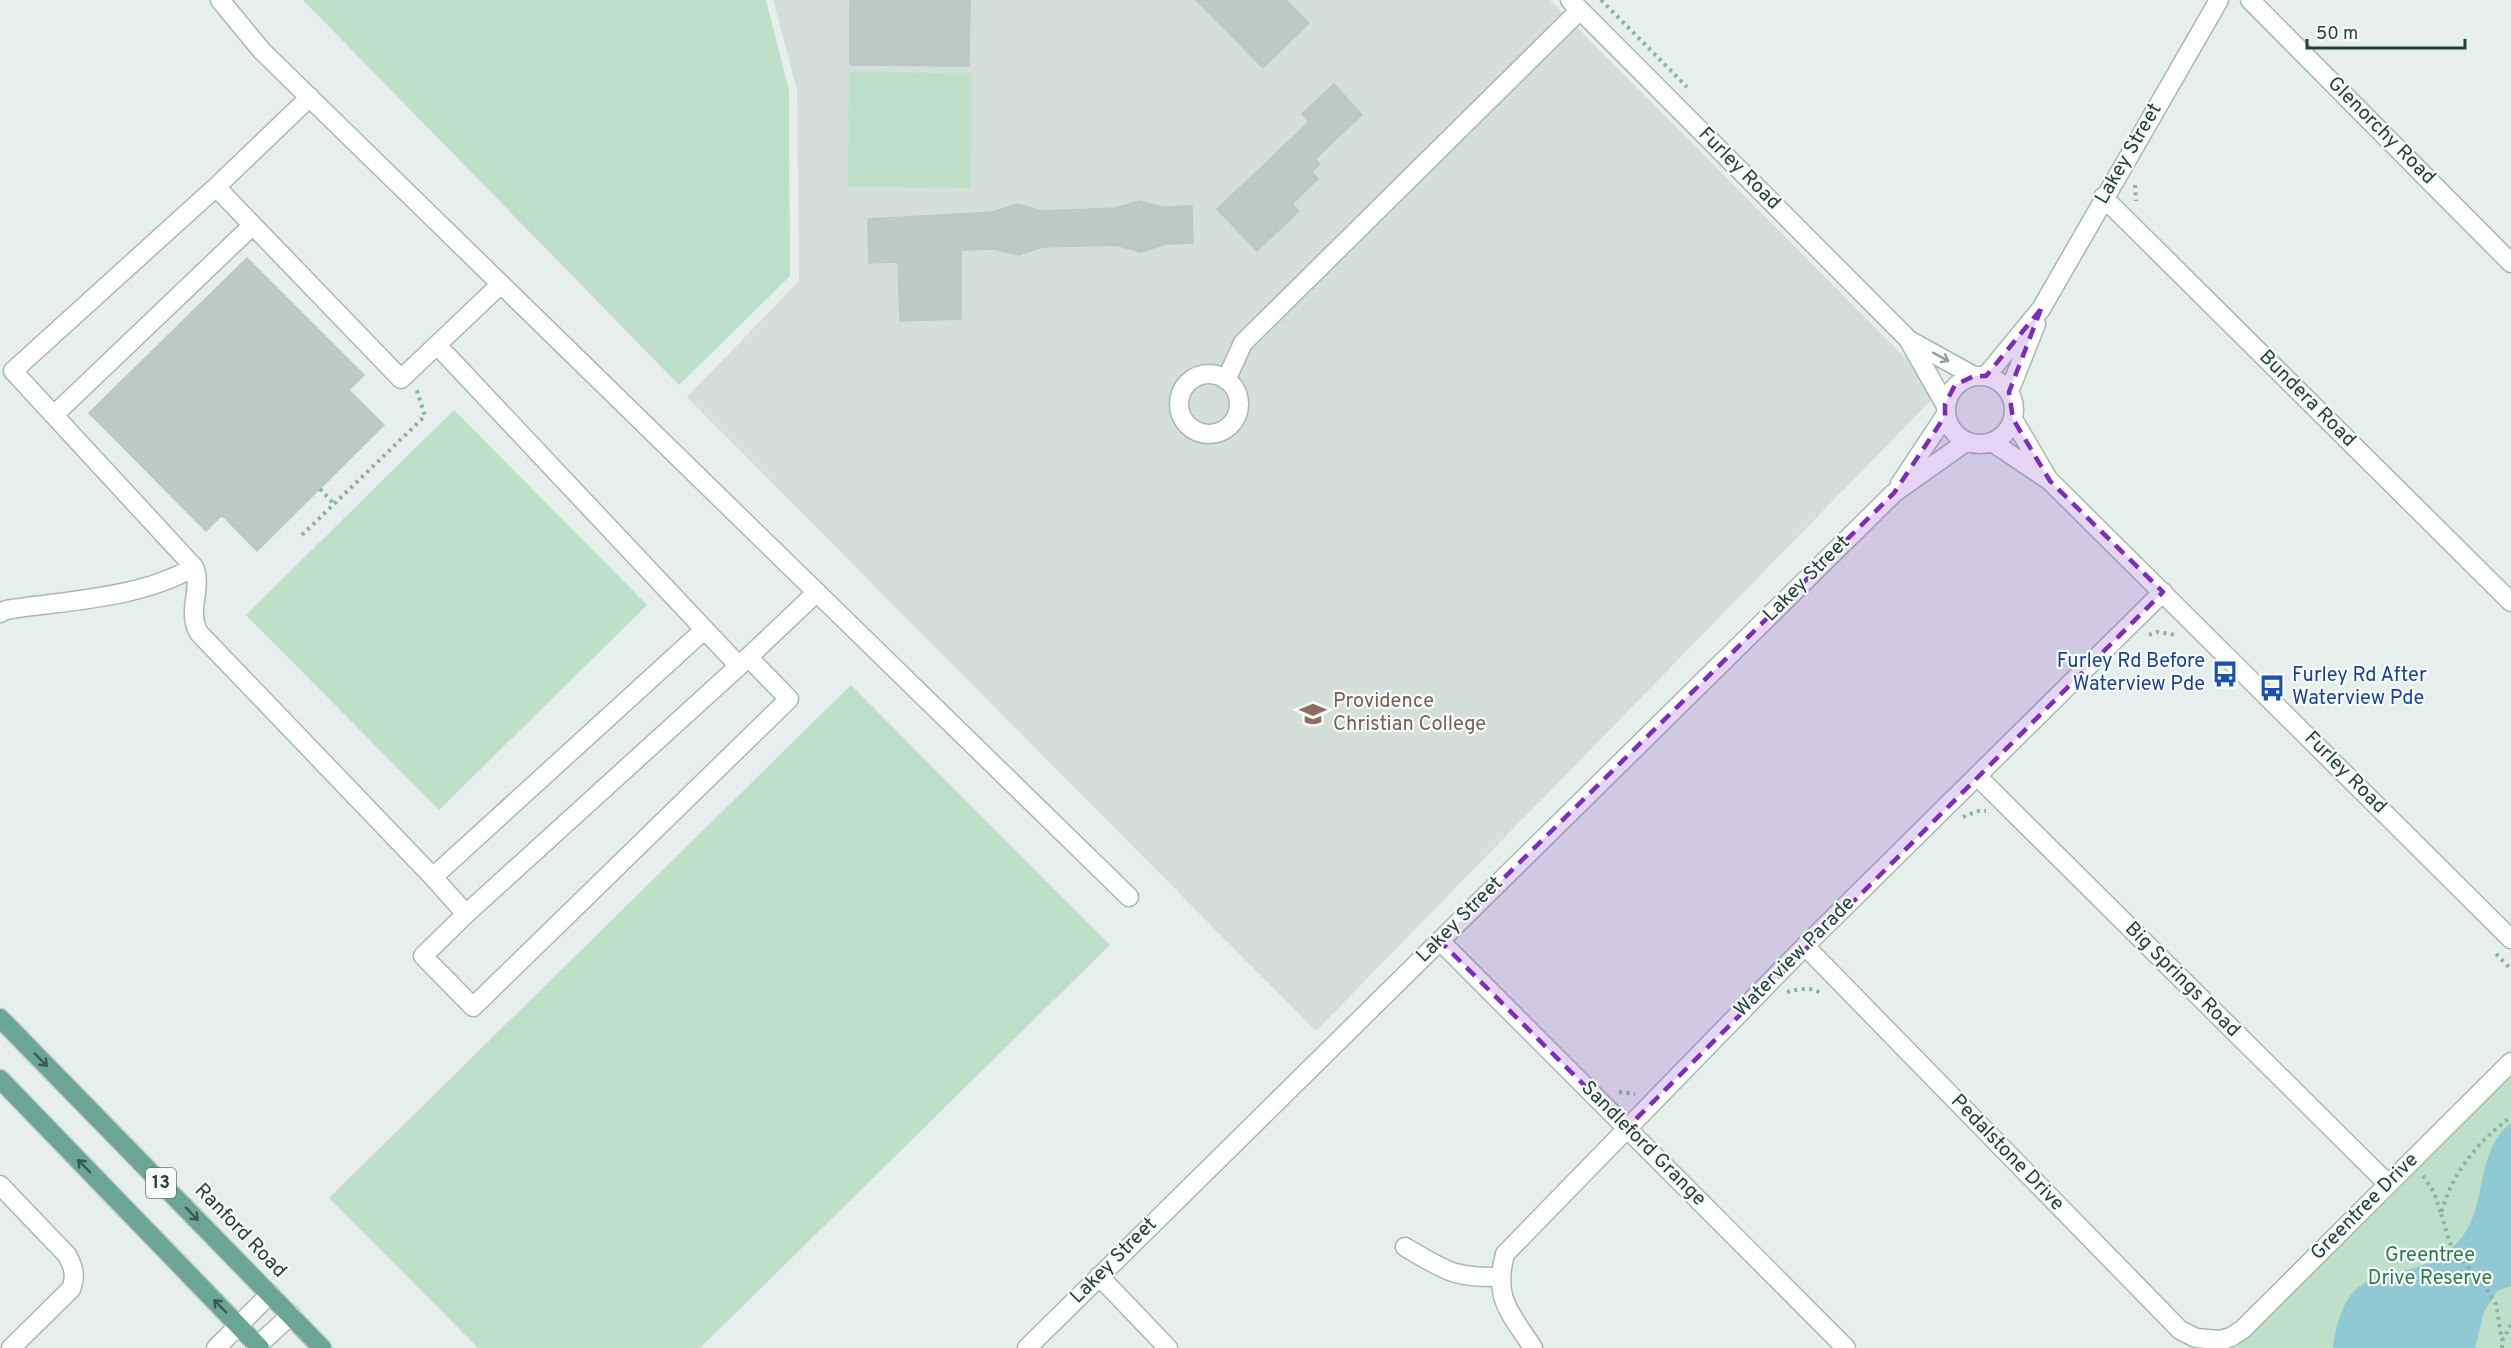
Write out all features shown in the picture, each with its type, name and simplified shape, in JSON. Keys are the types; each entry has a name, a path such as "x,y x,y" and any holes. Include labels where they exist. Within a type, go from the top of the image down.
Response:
{"main road":[{"name":"Ranford Road","path":"0,1018 322,1348"},
{"name":"13","path":"0,1079 258,1347"}],"street":[{"path":"220,0 262,51 1129,897"},
{"name":"Lakey Street","path":"2013,419 2013,400 2009,392 2041,309 2103,197 2219,0"},
{"name":"Glenorchy Road","path":"2250,0 2511,263"},
{"path":"1226,380 1243,343 1575,5"},
{"name":"Furley Road","path":"1575,5 1908,339 1945,410"},
{"path":"310,97 216,187 13,371 194,567 197,575 193,599 193,624 199,633 466,914"},
{"path":"216,187 401,379 501,284"},
{"name":"Bundera Road","path":"2103,197 2511,602"},
{"path":"54,415 253,225"},
{"name":"Lakey Street","path":"1894,493 1945,410 1955,385 1980,376 2041,309"},
{"name":"Furley Road","path":"1908,339 1980,376"},
{"path":"437,345 704,630 743,662 789,699 473,1007 423,956 466,914 743,662 817,592"},
{"path":"1980,376 1995,379 2009,392"},
{"path":"1945,410 1957,436 1966,442 1992,442 2009,429 2013,419"},
{"name":"Furley Road","path":"2013,419 2050,481"},
{"name":"Lakey Street","path":"1027,1348 1894,493 1966,442"},
{"name":"Furley Road","path":"1992,442 2050,481 2511,939"},
{"path":"0,613 6,610 148,586 169,581 194,567"},
{"name":"Waterview Parade","path":"1500,1277 1505,1254 1805,946 2163,592"},
{"path":"433,877 704,630"},
{"name":"Big Springs Road","path":"1977,776 2388,1184"},
{"name":"Sandleford Grange","path":"1440,941 1846,1348"},
{"name":"Pedalstone Drive","path":"1805,946 2180,1330 2196,1338 2220,1344"},
{"name":"Greentree Drive","path":"2220,1344 2243,1329 2511,1062"},
{"path":"0,1185 67,1255 73,1266 75,1279 71,1289 11,1348"},
{"path":"1405,1246 1450,1273 1467,1278 1500,1277 1499,1287 1504,1303 1533,1348"},
{"path":"1099,1276 1168,1348"},
{"path":"216,1348 270,1293"},
{"path":"258,1347 291,1315"}],"path":[{"path":"1601,0 1693,93"},
{"path":"302,535 425,416 410,370"},
{"path":"320,489 334,504"},
{"path":"1786,992 1803,988 1816,989 1829,999"},
{"path":"2441,1214 2451,1183 2466,1162 2511,1117"},
{"path":"2411,1162 2426,1180 2441,1214 2450,1243 2496,1304 2502,1348"},
{"path":"2502,1341 2511,1325"}],"highlighted area":[{"path":"2041,309 2009,392 2013,419 2050,481 2163,592 1627,1128 1440,941 1894,493 1945,416 1945,404 1955,385 1974,376 1986,376"}],"shaded area":[{"name":"Providence Christian College","path":"773,0 1550,0 1939,392 1316,1031 687,397 799,281 797,90"}],"green space":[{"path":"303,0 766,0 789,90 790,276 679,385"},
{"path":"849,72 972,73 971,188 848,187"},
{"path":"454,410 647,605 439,810 246,615"},
{"path":"851,685 1110,945 700,1348 478,1348 329,1198"},
{"name":"Greentree Drive Reserve","path":"2511,1075 2511,1348 2236,1348 2243,1340"}],"water":[{"path":"2511,1123 2511,1286 2497,1291 2484,1312 2475,1348 2333,1348 2340,1316 2351,1295 2364,1283 2436,1259 2456,1244 2467,1231 2491,1150 2499,1136"}],"building":[{"path":"850,0 970,0 969,66 850,65"},
{"path":"1196,0 1286,0 1309,23 1263,68"},
{"path":"1334,84 1362,115 1315,159 1320,164 1312,172 1318,179 1292,204 1299,211 1257,251 1217,209 1309,122 1302,114"},
{"path":"1139,201 1163,207 1192,206 1193,243 1166,244 1141,252 1116,245 1043,247 1019,255 994,249 961,250 961,319 900,321 898,262 869,263 868,219 993,212 1017,204 1043,211 1115,208"},
{"path":"247,258 364,375 349,390 384,425 257,551 222,515 206,531 89,413"}],"place":[{"name":"Furley Rd Before Waterview Pde","path":"2225,674"},
{"name":"Furley Rd After Waterview Pde","path":"2272,688"},
{"name":"Providence Christian College","path":"1313,714"}]}
